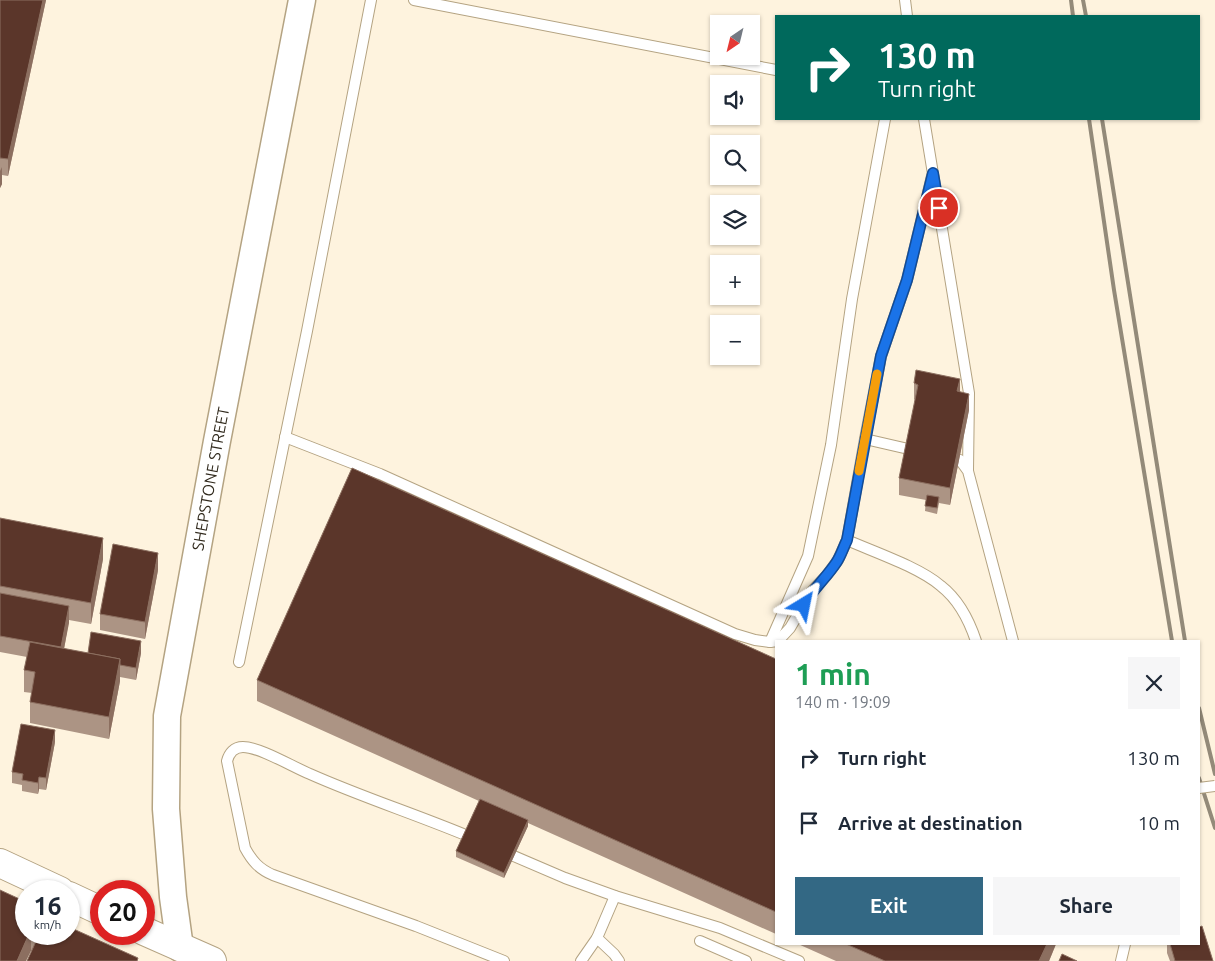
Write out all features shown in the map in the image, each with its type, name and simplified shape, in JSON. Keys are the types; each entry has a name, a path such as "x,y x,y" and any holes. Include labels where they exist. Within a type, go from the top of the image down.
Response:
{"main road":[{"name":"SHEPSTONE STREET","path":"182,954 173,903 166,810 167,716 217,440 302,0"},
{"path":"0,863 36,880"},
{"path":"155,938 182,954 212,961"}],"lane":[{"path":"239,662 370,0"},
{"path":"414,0 775,70"},
{"path":"905,0 907,15"},
{"path":"770,642 808,556 831,445 852,299 885,120"},
{"path":"924,120 969,393 968,471 1013,640"},
{"path":"779,640 790,628 811,592 838,560 847,540 881,356 907,280 933,173"},
{"path":"285,437 380,474 734,634 755,640 775,641"},
{"path":"865,439 960,460 968,471"},
{"path":"847,540 923,574 941,586 955,599 966,616 976,640"},
{"path":"504,961 416,926 261,869 251,859 246,848 226,766 232,751 244,747 255,750 312,775 434,821 565,878 614,896 720,928 799,961"},
{"path":"1200,788 1215,786"},
{"path":"581,961 597,938 614,896"},
{"path":"597,938 620,961"},
{"path":"700,941 746,961"},
{"path":"1121,961 1125,945"}],"building":[{"path":"0,0 43,0 8,159 0,158"},
{"path":"916,370 960,379 957,391 969,394 950,488 899,478 918,385 914,383"},
{"path":"352,468 775,659 775,912 257,680"},
{"path":"927,495 939,497 937,508 925,506"},
{"path":"0,518 103,538 91,603 0,586"},
{"path":"113,544 158,553 145,622 100,614"},
{"path":"0,593 69,606 61,647 0,636"},
{"path":"91,632 141,641 136,668 120,665 120,659 88,653"},
{"path":"30,642 120,659 109,717 30,702 35,672 24,670"},
{"path":"21,724 55,730 46,778 39,777 38,783 22,780 23,774 12,772"},
{"path":"480,799 528,820 504,873 456,851"},
{"path":"0,890 15,897 15,945 24,945 17,961 0,961"},
{"path":"1202,926 1213,961 1175,961 1170,945 1200,945 1200,927"},
{"path":"80,932 90,936 90,945 109,945 138,958 137,961 27,961 34,945 80,945"},
{"path":"848,945 1047,945 1039,961 885,961"},
{"path":"1062,954 1077,961 1059,961"}],"railway":[{"path":"1071,0 1073,15"},
{"path":"1083,0 1086,15"},
{"path":"1089,120 1114,290 1172,640"},
{"path":"1102,120 1185,640"},
{"path":"1200,712 1215,774"},
{"path":"1200,781 1215,828"}],"slow traffic":[{"path":"859,471 877,374"}],"route":[{"path":"804,605 811,592 838,560 847,540 881,356 907,280 933,173 939,208"}]}
